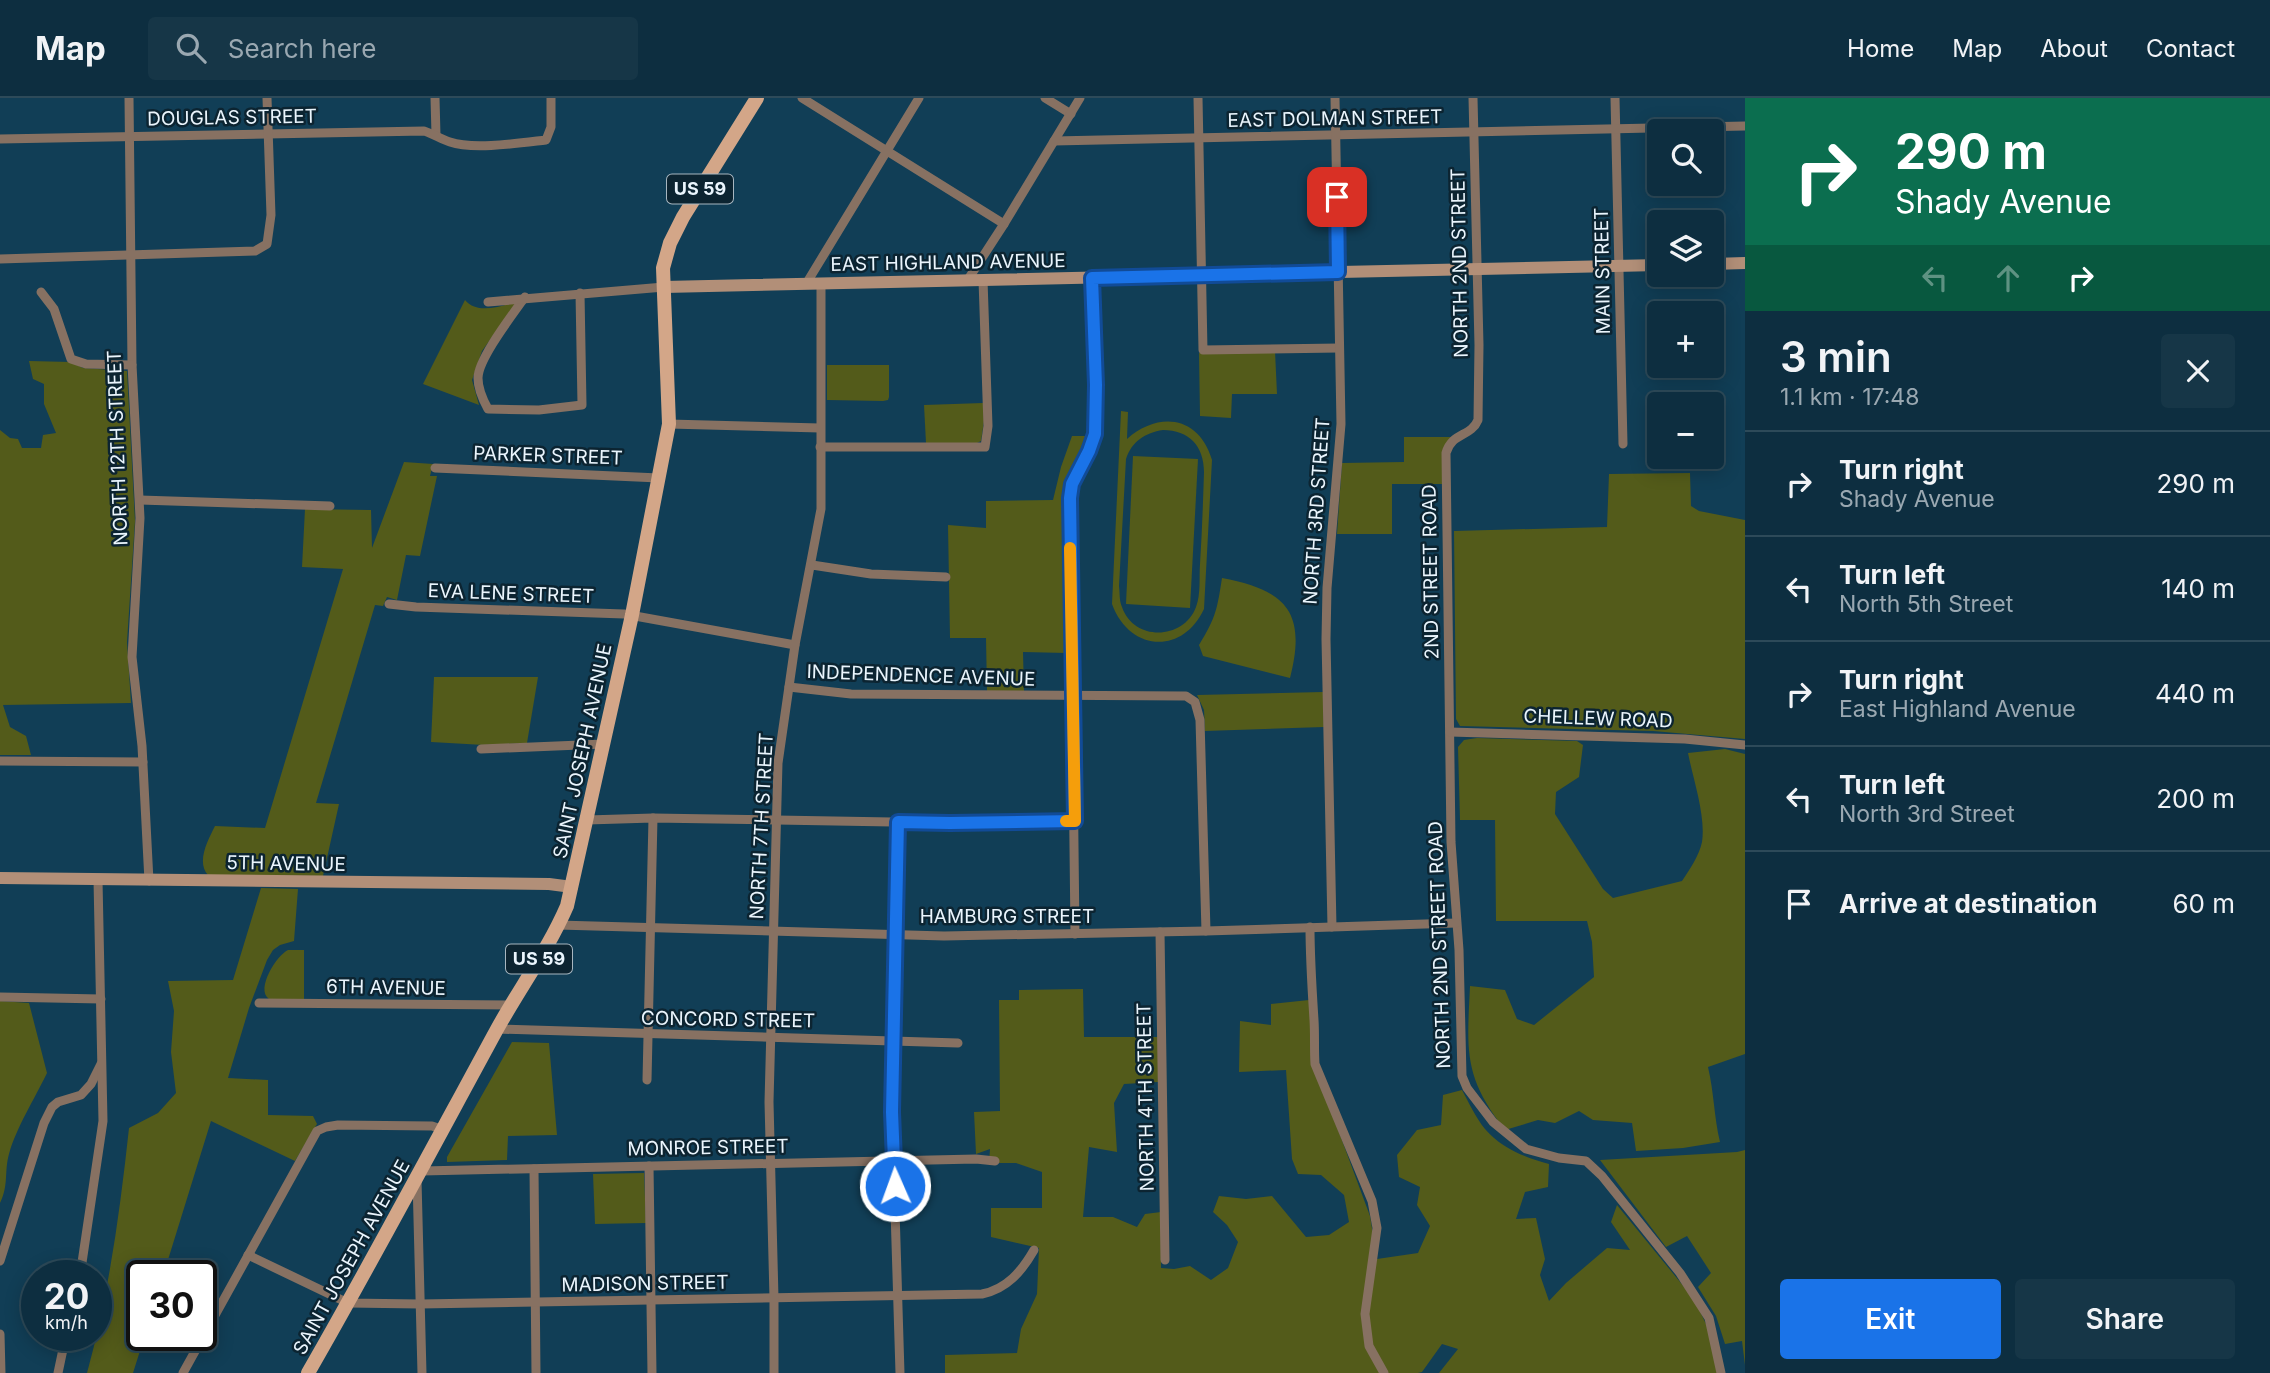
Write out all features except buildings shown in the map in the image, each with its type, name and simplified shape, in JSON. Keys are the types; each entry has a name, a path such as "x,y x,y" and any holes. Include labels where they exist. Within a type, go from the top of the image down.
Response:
{"main road":[{"name":"SAINT JOSEPH AVENUE","path":"307,1373 558,925 572,887 632,615 669,424 663,268 665,257 678,226 758,98"}],"street":[{"name":"NORTH 12TH STREET","path":"129,98 132,365 140,500 132,657 143,762 149,881"},
{"path":"0,259 255,251 267,244 270,226 267,98"},
{"path":"435,98 436,135"},
{"name":"DOUGLAS STREET","path":"0,139 424,131 450,142 466,144 545,140 551,127 551,98"},
{"path":"802,98 1004,224"},
{"path":"806,284 919,98"},
{"path":"1045,98 1071,114"},
{"path":"967,281 1080,98"},
{"path":"1198,98 1203,350 1339,348"},
{"name":"NORTH 3RD STREET","path":"1332,927 1326,639 1341,424 1335,98"},
{"name":"NORTH 2ND STREET","path":"1473,98 1479,345 1476,426"},
{"name":"MAIN STREET","path":"1615,98 1623,444"},
{"name":"EAST DOLMAN STREET","path":"1054,141 1745,126"},
{"path":"1724,264 1745,263"},
{"name":"EAST HIGHLAND AVENUE","path":"488,302 664,288 1647,265"},
{"path":"1075,934 1070,498 1072,484 1095,434 1092,278"},
{"path":"820,447 985,447 988,426 983,280"},
{"name":"NORTH 7TH STREET","path":"774,1373 770,1038 778,763 795,645 821,509 821,284"},
{"path":"41,292 54,309 71,359 86,364 132,365"},
{"path":"525,298 489,349 478,376 482,398 488,409 539,410 582,405 580,293"},
{"path":"669,424 820,428"},
{"name":"2ND STREET ROAD","path":"1450,732 1446,453 1453,439 1476,426"},
{"name":"PARKER STREET","path":"435,468 659,478"},
{"path":"140,500 330,506"},
{"path":"812,565 871,574 946,577"},
{"name":"EVA LENE STREET","path":"389,604 632,615 795,645"},
{"name":"INDEPENDENCE AVENUE","path":"789,687 851,694 1186,696 1195,702 1198,709 1206,932"},
{"name":"CHELLEW ROAD","path":"1450,732 1685,739 1745,746"},
{"name":"NORTH 2ND STREET ROAD","path":"1450,732 1451,842 1459,950 1460,1065 1467,1088 1493,1122 1526,1149 1559,1158 1586,1161 1602,1176 1680,1273 1709,1318 1721,1373"},
{"path":"481,749 604,744"},
{"path":"0,761 143,762"},
{"path":"587,820 653,818 950,823 1075,821"},
{"path":"647,1080 653,818"},
{"path":"898,822 892,1112 900,1373"},
{"name":"5TH AVENUE","path":"0,878 549,884 572,887"},
{"path":"82,1260 102,1130 98,880"},
{"name":"HAMBURG STREET","path":"558,925 957,936 1206,932 1456,923"},
{"path":"1310,928 1315,1064 1372,1200 1377,1228 1365,1314 1369,1346 1384,1373"},
{"name":"NORTH 4TH STREET","path":"1160,932 1164,1260"},
{"path":"0,997 101,999"},
{"name":"6TH AVENUE","path":"259,1003 512,1005"},
{"name":"CONCORD STREET","path":"497,1030 958,1043"},
{"path":"0,1261 44,1123 52,1107 58,1102 81,1095 91,1084 102,1062"},
{"path":"183,1373 320,1128 379,1125 432,1126 444,1130"},
{"name":"MONROE STREET","path":"419,1175 649,1166 976,1159 995,1161"},
{"path":"649,1166 652,1373"},
{"path":"534,1169 536,1373"},
{"path":"419,1175 422,1373"},
{"name":"MADISON STREET","path":"248,1255 348,1303 420,1304 982,1294 997,1291 1011,1281 1034,1250"},
{"path":"0,1334 1,1373"},
{"path":"58,1373 63,1351"}],"green space":[{"path":"465,300 470,305 482,308 517,302 482,351 472,380 479,405 423,384"},
{"path":"1275,351 1277,394 1232,394 1231,418 1200,416 1199,353"},
{"path":"29,361 71,362 83,368 127,371 135,521 127,642 131,703 3,705 10,727 26,736 31,755 0,755 0,430 10,438 18,439 22,448 41,448 43,435 56,433 44,404 44,384 33,379"},
{"path":"827,365 889,365 888,400 827,400"},
{"path":"983,403 981,441 926,443 924,405"},
{"path":"1121,411 1128,412 1127,439 1152,424 1177,422 1198,434 1212,460 1204,609 1183,635 1156,642 1143,639 1130,631 1120,620 1112,604","holes":["1163,430 1172,431 1193,441 1203,463 1198,602 1190,618 1181,626 1170,631 1148,631 1128,618 1120,602 1126,459 1132,447 1145,436"]},
{"path":"1072,436 1088,436 1085,448 1069,478 1064,502 1067,653 1023,652 1024,692 987,691 986,638 950,638 948,525 986,528 986,501 1053,500"},
{"path":"1404,437 1452,437 1444,453 1444,484 1392,484 1392,534 1337,534 1342,463 1404,462"},
{"path":"1133,456 1198,459 1190,608 1126,604"},
{"path":"404,462 433,464 430,476 437,476 420,556 406,555 397,600 387,597 383,606 375,605 316,803 339,804 323,876 208,875 203,857 215,826 265,828 343,569 302,567 305,509 371,510 372,548"},
{"path":"1690,473 1691,506 1699,511 1745,520 1745,739 1653,731 1460,726 1456,719 1454,531 1607,527 1609,474"},
{"path":"1222,578 1262,589 1286,608 1293,621 1296,636 1290,678 1203,656 1199,645 1215,613"},
{"path":"434,677 538,677 527,743 484,745 431,742"},
{"path":"1323,692 1324,727 1205,731 1204,710 1197,695"},
{"path":"1477,738 1577,741 1583,745 1579,777 1556,792 1555,814 1603,889 1613,898 1682,881 1696,857 1703,832 1688,753 1725,749 1745,754 1745,1054 1708,1067 1720,1142 1636,1151 1632,1123 1593,1120 1579,1111 1555,1123 1538,1120 1505,1130 1491,1111 1481,1094 1471,1062 1468,1028 1470,986 1505,990 1517,1019 1534,1025 1594,977 1592,942 1587,921 1496,921 1495,820 1460,820 1458,747 1464,740"},
{"path":"261,888 298,889 294,941 280,945 267,960 228,1078 268,1080 268,1115 313,1116 317,1124 295,1161 211,1121 168,1260 126,1260 126,1351 140,1351 133,1373 87,1373 92,1351 112,1351 112,1260 129,1128 158,1113 176,1093 171,1052 174,1011 168,981 233,980"},
{"path":"288,950 304,950 304,1002 276,1001 265,994 269,973 278,958"},
{"path":"1083,989 1084,1037 1158,1037 1158,1082 1124,1084 1114,1103 1117,1152 1089,1147 1083,1217 1113,1217 1137,1227 1145,1214 1161,1212 1161,1268 1190,1266 1211,1280 1228,1268 1238,1242 1227,1225 1213,1212 1219,1196 1246,1199 1272,1196 1306,1237 1329,1235 1349,1222 1344,1195 1321,1175 1298,1174 1292,1159 1286,1070 1239,1072 1240,1021 1271,1025 1271,1004 1309,1000 1320,1081 1370,1216 1377,1259 1418,1253 1430,1226 1417,1205 1420,1187 1399,1177 1397,1155 1417,1130 1441,1125 1443,1095 1462,1090 1491,1136 1514,1151 1549,1164 1548,1187 1525,1192 1516,1219 1536,1218 1545,1259 1540,1275 1549,1301 1607,1248 1630,1250 1611,1222 1617,1205 1694,1299 1707,1326 1720,1373 1439,1373 1458,1349 1442,1344 1422,1372 1418,1373 945,1373 945,1355 1017,1353 1021,1329 1037,1294 1039,1248 991,1237 991,1208 1042,1208 1042,1172 1016,1163 989,1163 990,1149 976,1154 974,1112 1000,1111 999,1000 1019,1000 1019,990"},
{"path":"0,1001 29,1003 47,1073 12,1144 0,1203"},
{"path":"512,1042 549,1043 557,1135 508,1136 507,1160 447,1162 447,1157"},
{"path":"1745,1150 1745,1365 1742,1341 1725,1344 1716,1316 1698,1287 1711,1273 1687,1236 1666,1247 1600,1160"},
{"path":"644,1173 646,1223 595,1224 593,1174"}],"slow traffic":[{"path":"1066,821 1075,821 1070,548"}],"route":[{"path":"895,1186 892,1112 898,822 1075,821 1070,498 1072,484 1095,434 1092,278 1338,272 1337,197"}]}
